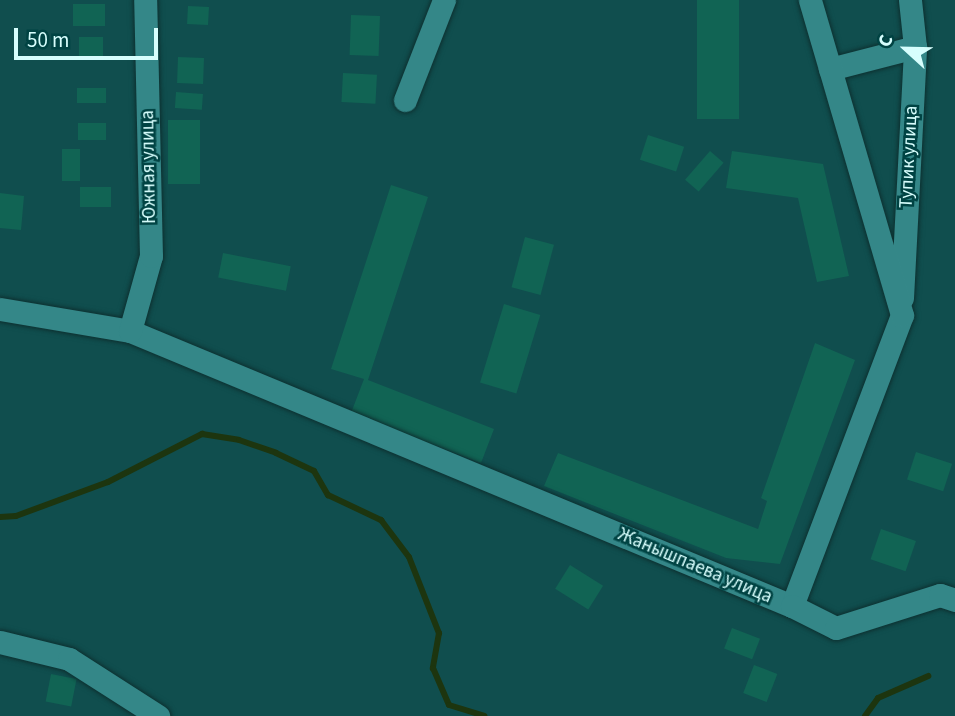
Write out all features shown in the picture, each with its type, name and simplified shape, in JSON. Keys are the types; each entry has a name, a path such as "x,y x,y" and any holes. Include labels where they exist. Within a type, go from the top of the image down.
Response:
{"street":[{"name":"Южная улица","path":"131,331 151,256 145,0"},
{"path":"405,100 444,0"},
{"path":"810,0 902,315"},
{"name":"Тупик улица","path":"902,315 915,47 910,0"},
{"path":"830,69 915,47"},
{"name":"Жанышпаева улица","path":"0,309 131,331 792,606 902,315"},
{"path":"792,606 836,628 950,593"},
{"path":"0,642 69,659 158,716"}],"building":[{"path":"697,0 739,0 739,119 697,119"},
{"path":"73,4 105,4 105,26 73,26"},
{"path":"188,6 209,7 208,25 187,24"},
{"path":"351,15 380,16 379,56 350,55"},
{"path":"79,37 103,37 103,60 79,60"},
{"path":"178,57 204,58 203,84 177,83"},
{"path":"343,73 377,75 375,104 341,102"},
{"path":"77,88 106,88 106,103 77,103"},
{"path":"176,92 203,94 202,110 175,108"},
{"path":"168,120 200,120 200,184 168,184"},
{"path":"78,123 106,123 106,140 78,140"},
{"path":"648,135 684,147 676,171 640,160"},
{"path":"62,149 80,149 80,181 62,181"},
{"path":"710,151 724,163 699,191 685,180"},
{"path":"732,151 823,164 849,276 817,282 798,198 726,188"},
{"path":"391,185 428,197 368,380 494,429 481,463 351,413 364,379 331,369"},
{"path":"80,187 111,187 111,207 80,207"},
{"path":"0,193 24,196 21,230 0,228"},
{"path":"525,237 554,245 541,295 512,287"},
{"path":"223,253 291,266 286,291 218,278"},
{"path":"504,304 540,315 516,394 480,382"},
{"path":"815,343 855,360 780,564 726,558 544,486 558,453 758,529 767,501 761,498"},
{"path":"916,452 952,464 943,491 907,480"},
{"path":"881,529 916,541 906,571 871,559"},
{"path":"570,565 603,586 588,609 555,589"},
{"path":"732,628 760,639 752,659 724,649"},
{"path":"754,665 777,674 767,702 743,693"},
{"path":"51,674 77,679 71,706 46,701"}],"waterway":[{"path":"0,517 16,516 108,482 202,434 239,440 276,453 314,471 328,495 381,520 409,557 439,633 433,668 449,705 484,716"},
{"path":"865,716 878,698 928,676"}]}
